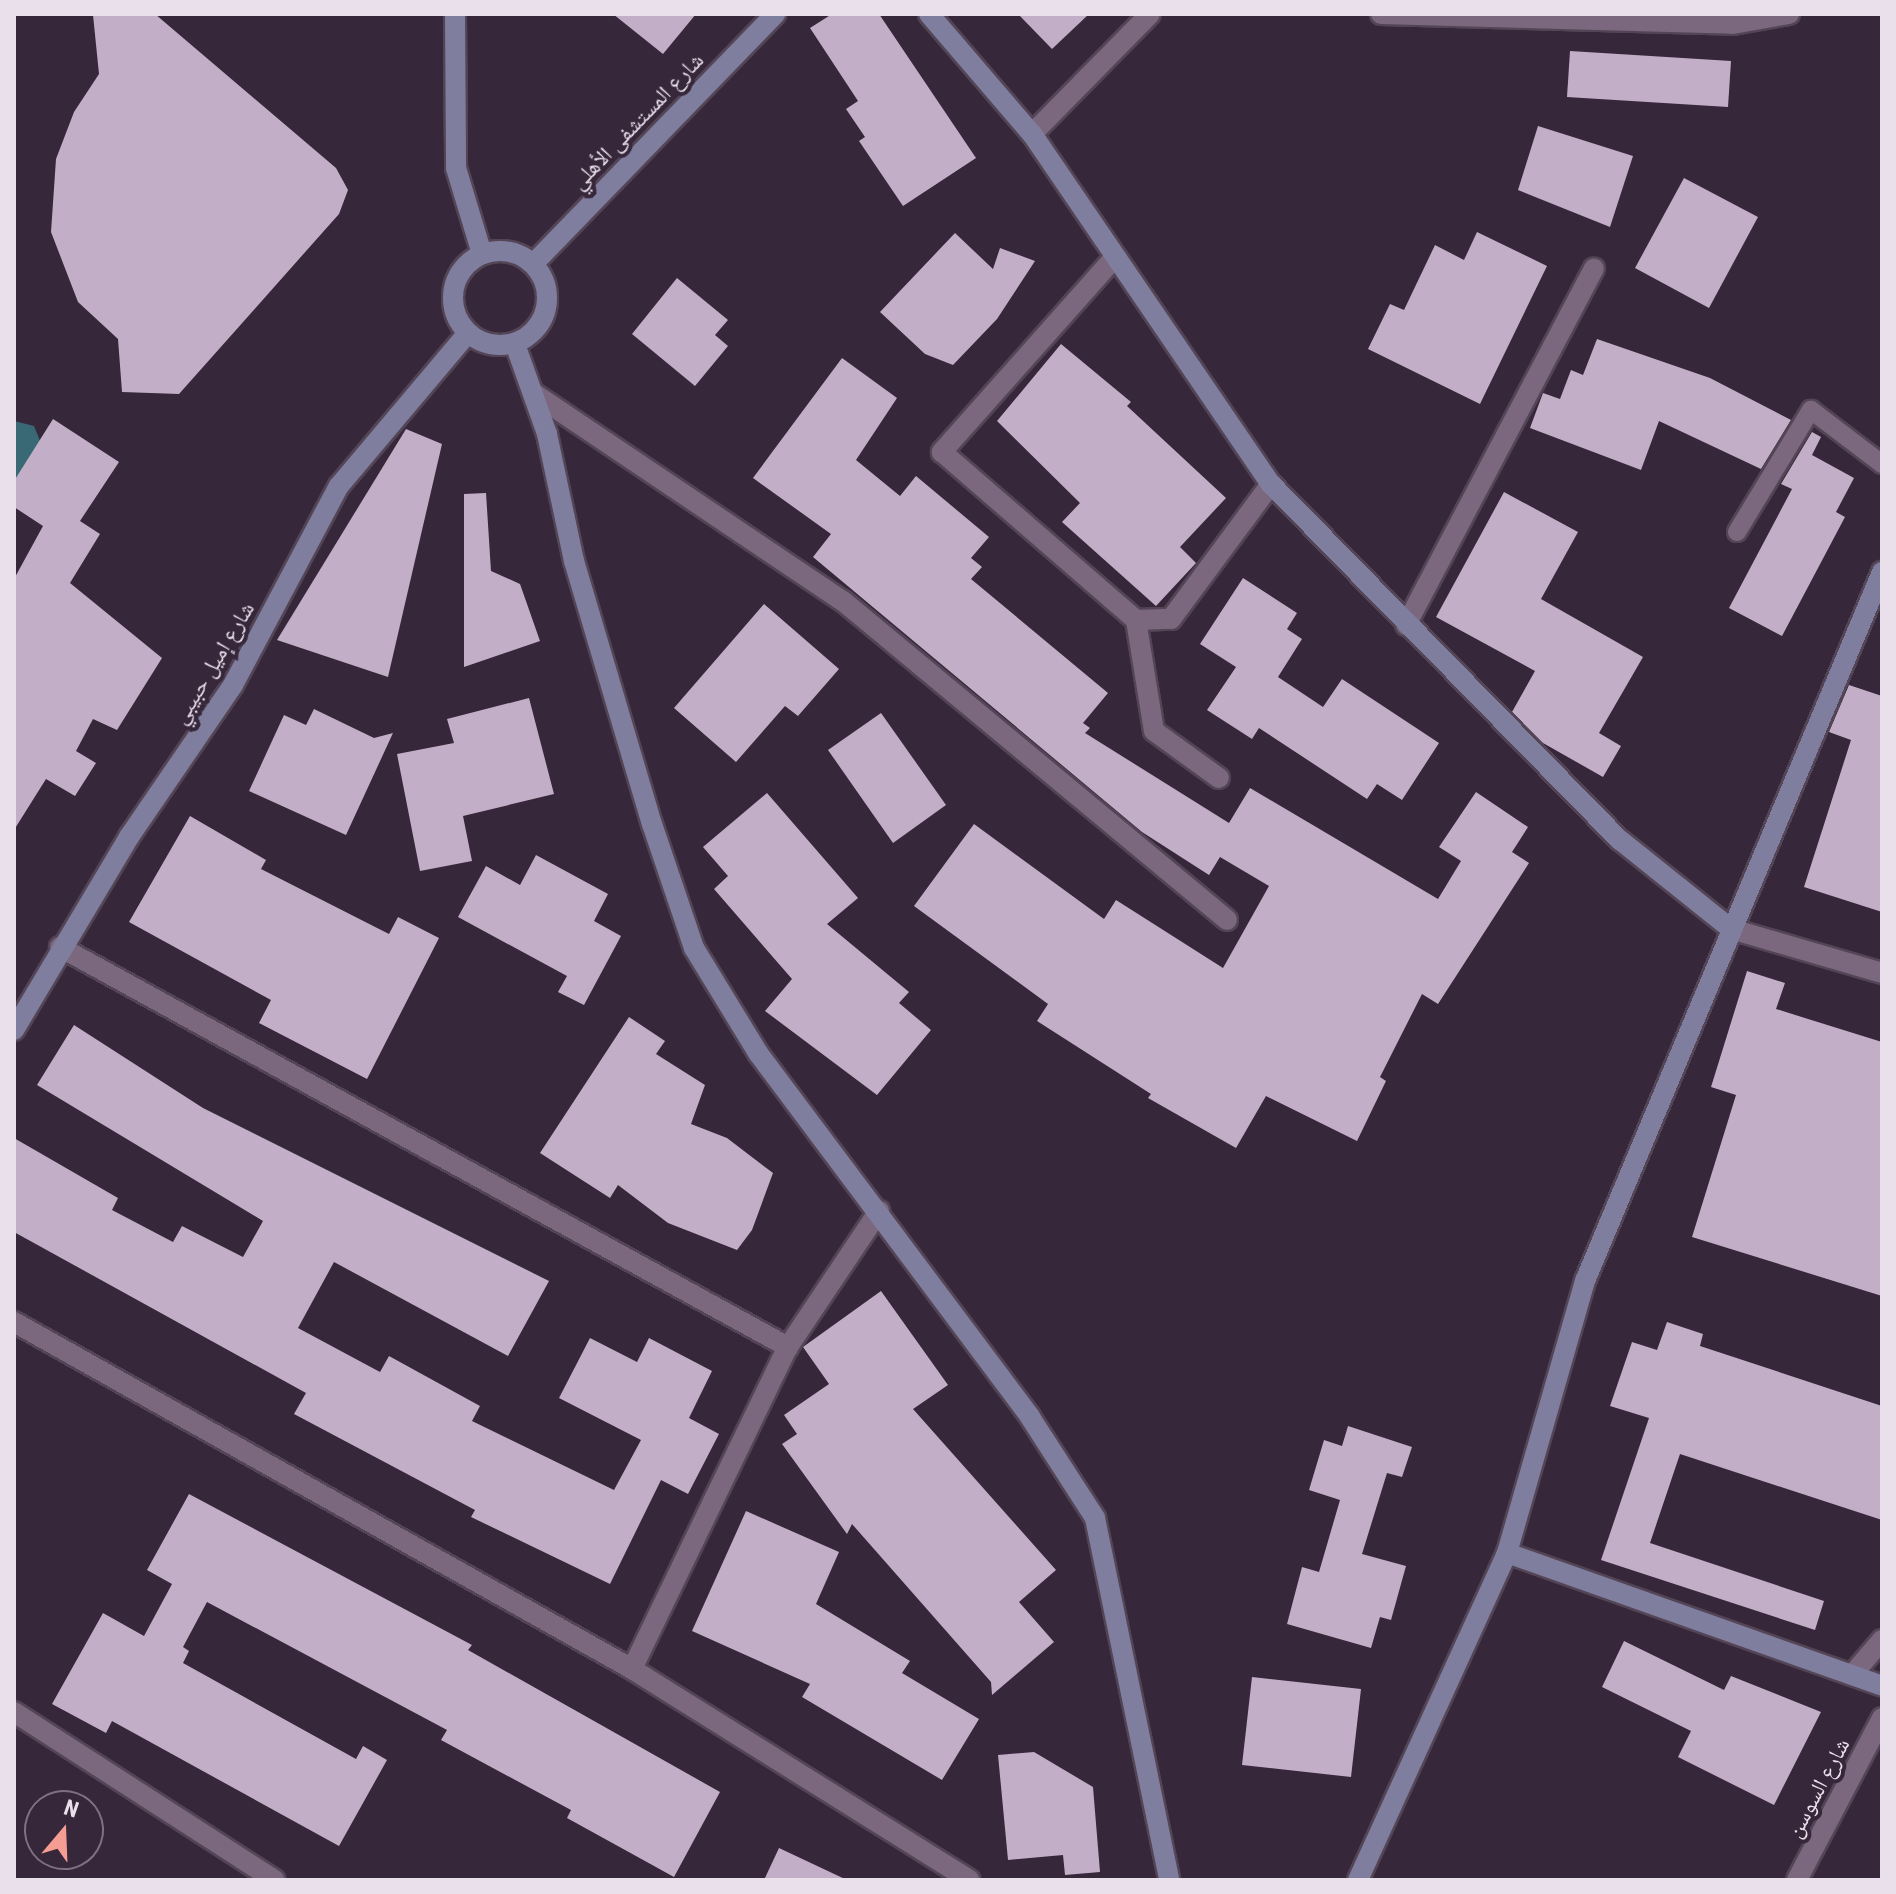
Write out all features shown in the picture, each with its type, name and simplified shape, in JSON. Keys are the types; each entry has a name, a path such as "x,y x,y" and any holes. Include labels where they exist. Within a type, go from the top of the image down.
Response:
{"street":[{"path":"455,14 456,168 482,254"},
{"name":"شارع المستشفى الأهلي","path":"534,263 775,14"},
{"path":"929,14 1032,134 1271,484 1406,625 1620,840 1731,929 1882,973"},
{"path":"1032,134 1150,14"},
{"path":"1381,14 1733,24 1789,14"},
{"path":"482,254 518,254 534,263 548,298 545,316 515,344 483,343 468,333 456,317 456,280 482,254"},
{"path":"1115,257 942,452 1136,620 1154,731 1219,778"},
{"path":"1406,625 1530,379 1594,268"},
{"name":"شارع إميل حبيبي","path":"14,1030 60,947 233,685 339,486 468,333"},
{"path":"515,344 533,393 579,575 694,948 758,1053 1030,1417 1095,1518 1169,1880"},
{"path":"533,393 843,601 1227,920"},
{"path":"1136,620 1171,619 1271,484"},
{"path":"1358,1880 1507,1553 1585,1281 1882,572"},
{"path":"60,947 788,1347"},
{"path":"632,1669 788,1347 879,1211"},
{"path":"14,1322 632,1669 970,1880"},
{"path":"1507,1553 1882,1686"},
{"path":"1852,1675 1882,1640"},
{"path":"14,1712 275,1880"},
{"name":"شارع السوسن","path":"1797,1880 1882,1718"}],"lane":[{"path":"1737,532 1811,410 1882,464"}],"shaded area":[{"path":"14,421 34,426 45,453 14,487"}],"building":[{"path":"155,14 336,168 348,190 339,214 179,394 122,392 118,339 78,302 51,232 56,159 74,112 99,74 93,15"},
{"path":"613,14 696,14 663,54"},
{"path":"832,14 879,14 976,158 903,206 859,141 865,137 846,109 858,101 810,28"},
{"path":"1018,14 1089,14 1052,49"},
{"path":"1570,51 1731,61 1728,107 1567,97"},
{"path":"1538,126 1633,156 1610,227 1518,190"},
{"path":"1684,178 1758,217 1709,308 1635,268"},
{"path":"1477,232 1547,266 1480,404 1368,349 1390,304 1404,310 1435,245 1464,260"},
{"path":"955,233 993,269 1000,248 1035,261 997,319 953,365 925,354 880,312"},
{"path":"677,278 728,320 715,335 728,346 695,386 632,334"},
{"path":"1597,339 1710,378 1791,420 1761,469 1659,421 1641,470 1530,428 1543,393 1560,399 1571,370 1583,375"},
{"path":"1061,344 1131,402 1127,406 1226,498 1180,547 1196,563 1156,606 1062,522 1080,503 997,421"},
{"path":"842,358 897,398 856,460 900,496 916,476 989,537 971,558 982,567 971,579 1108,693 1083,723 1090,728 1085,733 1229,823 1250,788 1438,899 1461,861 1439,847 1476,792 1528,827 1512,852 1529,863 1438,1004 1422,994 1380,1077 1386,1081 1357,1141 1266,1096 1236,1148 1148,1098 1151,1094 1037,1021 1048,1004 914,906 974,824 1104,919 1116,900 1223,968 1269,886 1220,857 1209,875 1142,832 813,557 831,534 753,478"},
{"path":"53,419 119,462 80,521 100,534 70,583 162,658 117,730 93,719 76,751 96,763 75,796 46,779 14,830 14,579 43,526 14,507 14,481"},
{"path":"406,429 442,444 388,677 277,640"},
{"path":"1812,432 1821,437 1812,455 1854,478 1836,512 1845,517 1782,636 1729,608 1792,489 1781,484"},
{"path":"1504,492 1578,532 1541,599 1643,657 1599,733 1621,746 1603,777 1543,743 1512,712 1535,671 1436,617"},
{"path":"486,493 491,571 520,584 540,641 464,667 464,494"},
{"path":"1243,578 1297,613 1287,629 1302,639 1278,677 1323,707 1342,679 1439,743 1402,800 1377,784 1367,799 1259,728 1252,739 1207,710 1236,667 1200,644"},
{"path":"764,604 839,669 798,716 785,706 736,762 674,708"},
{"path":"1849,685 1882,696 1882,912 1804,887 1851,740 1829,732"},
{"path":"529,698 554,794 463,816 472,861 420,871 397,754 454,743 447,719"},
{"path":"314,709 374,738 393,733 346,835 249,791 284,715 306,725"},
{"path":"881,713 946,805 893,843 828,750"},
{"path":"767,793 858,898 827,924 909,992 899,1003 931,1030 877,1095 765,1011 792,979 714,889 728,876 703,847"},
{"path":"190,816 266,860 261,869 389,934 398,917 439,938 367,1079 259,1023 271,1000 129,922"},
{"path":"536,855 608,894 594,921 621,936 584,1005 558,992 567,976 458,917 486,866 520,885"},
{"path":"1747,971 1785,983 1776,1009 1882,1042 1882,1296 1692,1237 1736,1095 1711,1087"},
{"path":"629,1017 665,1041 656,1054 705,1085 691,1124 727,1138 773,1173 752,1230 737,1250 668,1223 618,1185 610,1198 540,1153"},
{"path":"74,1025 203,1108 549,1281 508,1356 334,1262 298,1328 380,1372 389,1356 480,1406 472,1421 614,1490 641,1440 559,1398 590,1338 637,1362 649,1338 712,1371 689,1418 719,1434 688,1494 661,1480 610,1584 471,1517 475,1510 294,1414 306,1393 14,1232 14,1138 118,1198 112,1210 173,1242 182,1226 243,1257 263,1221 37,1085"},
{"path":"881,1291 948,1385 913,1409 1056,1570 1019,1602 1054,1642 992,1695 991,1682 852,1524 847,1534 782,1444 797,1434 784,1415 829,1384 803,1347"},
{"path":"1667,1322 1703,1334 1700,1346 1882,1406 1882,1520 1680,1454 1650,1543 1824,1601 1815,1630 1601,1560 1649,1418 1610,1406 1632,1342 1657,1350"},
{"path":"1348,1426 1412,1447 1402,1477 1387,1473 1362,1554 1406,1566 1391,1620 1380,1617 1371,1648 1287,1624 1302,1567 1319,1572 1340,1500 1309,1490 1324,1440 1342,1446"},
{"path":"189,1494 472,1645 468,1650 720,1792 674,1877 567,1818 571,1810 441,1740 447,1730 207,1602 183,1647 189,1651 183,1663 356,1759 363,1746 387,1760 339,1846 112,1721 106,1733 52,1704 103,1613 144,1636 172,1584 147,1570"},
{"path":"746,1511 839,1552 816,1604 910,1661 902,1673 979,1719 942,1780 802,1697 810,1684 692,1631"},
{"path":"1624,1641 1724,1690 1731,1676 1821,1712 1774,1805 1678,1757 1691,1731 1602,1687"},
{"path":"1252,1677 1361,1689 1351,1777 1242,1765"},
{"path":"1034,1752 1093,1787 1100,1872 1065,1875 1063,1855 1008,1860 998,1755"},
{"path":"779,1848 847,1880 764,1880"}]}
